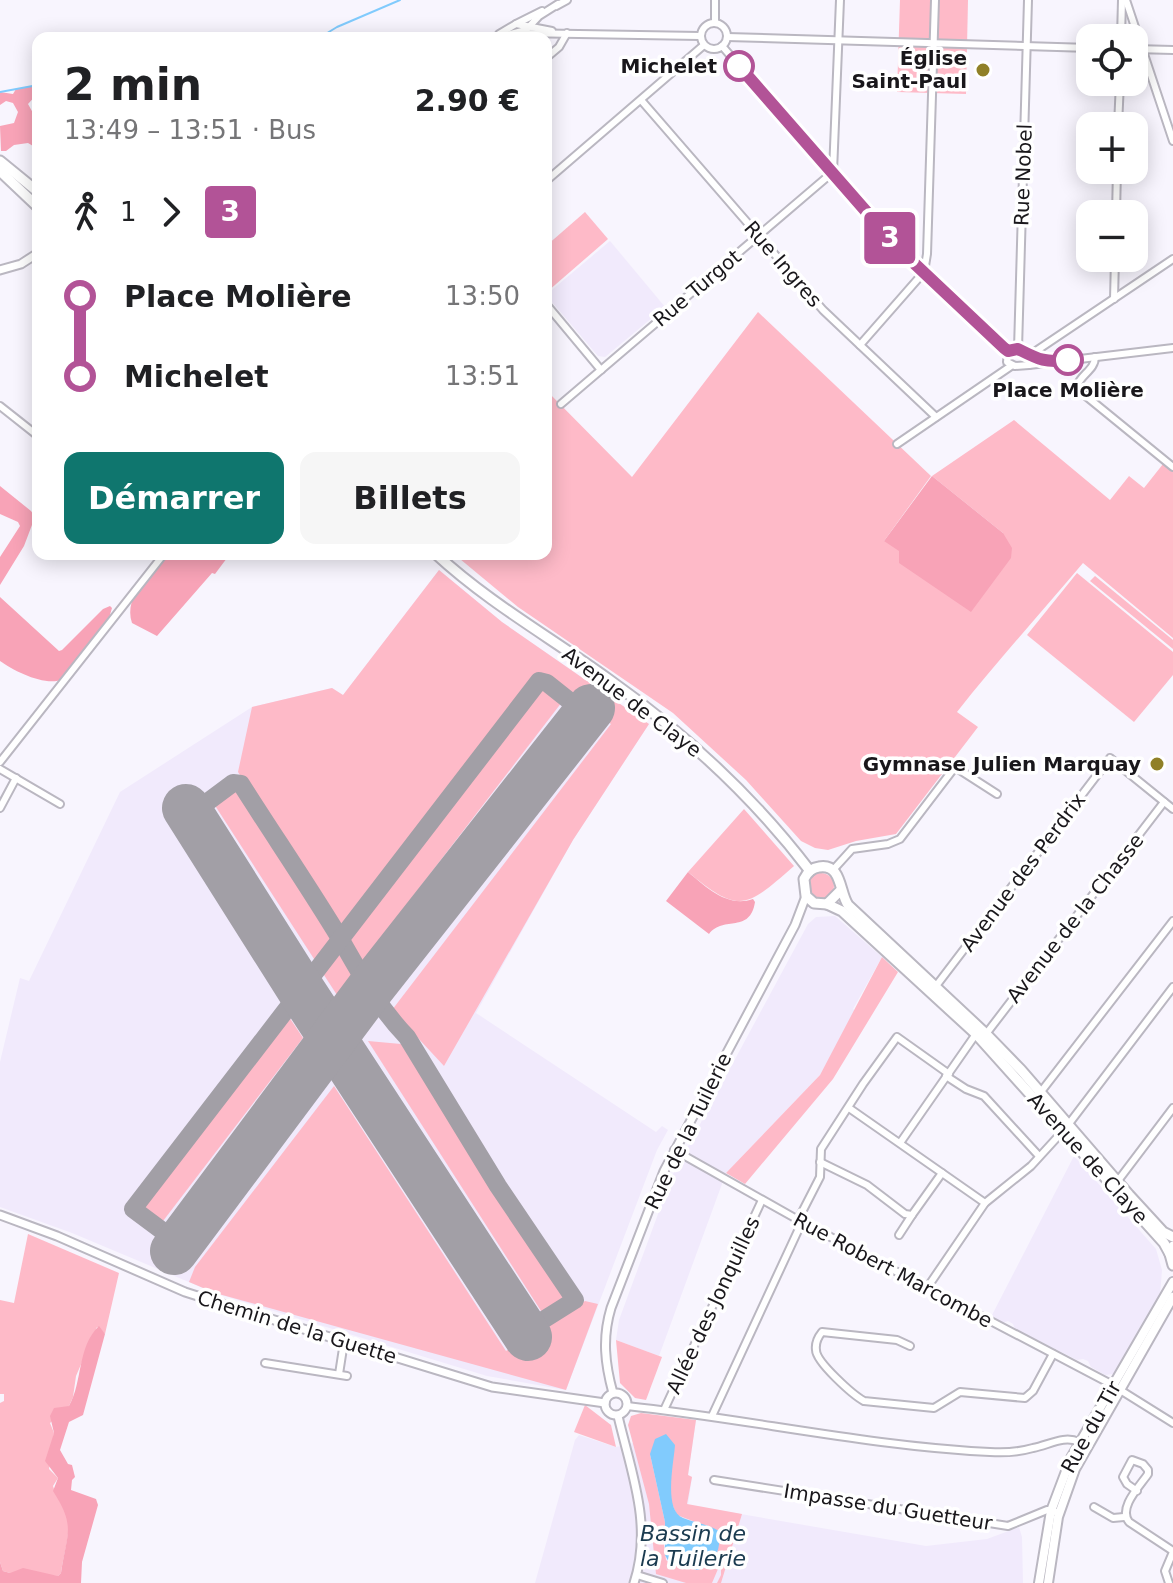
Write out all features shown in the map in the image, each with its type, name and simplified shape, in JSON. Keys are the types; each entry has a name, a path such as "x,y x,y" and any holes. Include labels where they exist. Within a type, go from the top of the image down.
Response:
{"main road":[{"path":"0,161 32,187"},
{"path":"0,171 32,201"},
{"name":"Avenue de Claye","path":"443,560 489,600 606,677 685,738 751,802 810,871"},
{"path":"806,896 804,879 810,871 824,867 833,870"},
{"name":"Avenue de Claye","path":"833,870 840,880 840,891 848,905 936,986 1172,1250"},
{"path":"824,904 840,891"},
{"name":"Avenue de Claye","path":"806,896 842,911 981,1034 1040,1093 1065,1128 1163,1232 1173,1237"},
{"path":"1172,1250 1173,1265"},
{"name":"Rue du Tir","path":"1116,1388 1173,1282"},
{"name":"Rue du Tir","path":"1039,1583 1055,1512 1083,1443 1173,1297"},
{"name":"Rue du Tir","path":"1048,1583 1055,1512"}],"street":[{"path":"503,32 567,0"},
{"path":"715,0 715,23"},
{"path":"833,172 840,0"},
{"path":"860,345 924,272 935,0"},
{"name":"Rue Nobel","path":"1018,349 1028,0"},
{"path":"1122,24 1124,0"},
{"path":"1124,0 1133,24"},
{"path":"520,32 558,4"},
{"path":"715,23 722,26 727,37 722,46 711,49 704,45 700,36 703,28 715,23"},
{"path":"516,24 563,33"},
{"path":"552,33 700,36"},
{"path":"552,53 559,47 563,33"},
{"path":"727,37 1076,48"},
{"path":"552,176 704,45"},
{"path":"722,46 899,249 1008,351"},
{"path":"1148,49 1173,50"},
{"path":"1148,64 1173,141"},
{"name":"Rue Ingres","path":"641,100 823,310 936,417"},
{"name":"Rue Turgot","path":"561,404 833,172"},
{"path":"0,270 21,264 32,257"},
{"path":"897,444 1011,366 1030,359 1173,259"},
{"path":"1114,299 1115,272"},
{"path":"552,311 601,370"},
{"path":"1008,351 1018,349 1030,359 1051,362 1173,348"},
{"path":"1008,351 1005,359 1011,366"},
{"path":"1095,357 1091,368 1079,380 1077,386 1081,392 1173,467"},
{"path":"0,406 32,431"},
{"path":"0,762 159,560"},
{"name":"Avenue des Perdrix","path":"936,986 1110,758 1164,802"},
{"path":"833,870 843,856 855,848 888,844 900,839 955,767 997,794"},
{"path":"0,769 60,804"},
{"path":"0,808 16,778"},
{"path":"1164,802 1173,809"},
{"name":"Avenue de la Chasse","path":"900,1143 948,1075 1164,802"},
{"name":"Rue de la Tuilerie","path":"613,1393 605,1351 608,1318 659,1181 795,925 806,896"},
{"name":"Rue de la Tuilerie","path":"795,925 807,911 824,904"},
{"path":"1040,1093 1173,921"},
{"path":"927,1288 985,1203 1039,1156 1065,1128 1173,987"},
{"path":"712,1416 820,1177 821,1149 897,1037 966,1089 984,1096 1039,1156"},
{"path":"849,1108 985,1203"},
{"path":"1117,1182 1173,1108"},
{"name":"Rue Robert Marcombe","path":"674,1150 800,1221 1116,1388 1173,1423"},
{"path":"820,1162 867,1185 905,1214 912,1215"},
{"path":"899,1235 942,1173"},
{"name":"Allée des Jonquilles","path":"664,1410 762,1200"},
{"name":"Chemin de la Guette","path":"0,1215 57,1236 185,1292 344,1342 492,1387 605,1403"},
{"path":"910,1346 897,1340 822,1332 818,1336 816,1350 819,1359 855,1396 864,1401 934,1408 960,1392 1025,1398 1033,1391 1053,1354"},
{"path":"339,1374 344,1342"},
{"path":"265,1363 347,1376"},
{"path":"613,1393 624,1396 627,1406 618,1416 608,1413 605,1403 613,1393"},
{"path":"627,1406 869,1440 988,1452 1021,1451 1066,1439 1083,1443"},
{"path":"618,1416 641,1507 642,1544 636,1579 663,1583"},
{"path":"1124,1517 1148,1470 1143,1464 1132,1460 1123,1477 1137,1491"},
{"name":"Impasse du Guetteur","path":"714,1480 1008,1526 1047,1510 1055,1512"},
{"path":"1094,1507 1113,1518 1124,1517 1173,1552 1165,1571 1169,1583"}],"shaded area":[{"path":"900,0 968,0 966,94 897,92"},
{"path":"32,86 32,100 28,104 32,111 32,145 14,145 1,151 0,126 14,123 18,112 13,103 6,101 0,105 0,92 13,94 16,89"},
{"path":"585,212 608,239 552,288 552,241"},
{"path":"610,241 665,307 605,357 598,356 552,302 552,290"},
{"path":"758,312 931,476 884,541 1003,533 932,476 1014,420 1110,500 1129,476 1144,488 1163,464 1173,471 1173,638 1083,563 957,712 978,727 896,834 828,850 815,848 801,841 746,780 673,713 518,607 461,560 552,560 552,396 632,477"},
{"path":"932,476 1003,533 1012,548 1011,558 971,612 899,563 899,551 884,541"},
{"path":"0,486 32,512 32,525 24,546 0,585 0,557 20,526 18,522 0,514"},
{"path":"164,560 226,560 157,636 132,623 132,603 141,585"},
{"path":"439,570 502,622 649,724 573,840 476,1013 656,1132 662,1126 668,1130 657,1150 566,1390 487,1376 215,1293 72,1233 0,1207 0,1062 20,978 29,981 120,792 252,707 332,688 343,695"},
{"path":"439,570 502,622 649,724 573,840 444,1066 392,1010 611,724 549,676 543,674 532,680 341,931 238,772 252,707 332,688 343,695"},
{"path":"1077,573 1173,652 1173,675 1134,722 1027,635"},
{"path":"1095,576 1173,640 1173,649 1090,581"},
{"path":"0,597 59,651 103,609 112,608 109,618 61,680 46,681 21,673 0,661"},
{"path":"541,687 562,702 361,964 347,940"},
{"path":"236,789 333,938 316,962 214,804"},
{"path":"744,809 794,866 764,891 742,901 720,895 688,872"},
{"path":"688,872 710,890 726,898 734,901 753,899 755,902 748,918 722,925 709,934 666,901"},
{"path":"821,873 830,877 834,886 830,895 821,899 812,895 808,886 812,877"},
{"path":"835,916 882,957 853,1009 856,1011 820,1075 726,1173 659,1356 616,1340 619,1320 672,1176 808,924 816,917"},
{"path":"340,949 354,973 337,995 322,972"},
{"path":"882,957 898,972 833,1079 745,1184 726,1173 820,1075"},
{"path":"289,1017 303,1038 160,1225 141,1209"},
{"path":"368,1041 401,1044 565,1299 543,1314"},
{"path":"334,1086 506,1351 585,1301 598,1304 566,1390 215,1293 189,1282 195,1267"},
{"path":"1074,1156 1156,1249 1162,1270 1160,1296 1113,1374 1105,1375 1091,1367 1088,1361 1077,1360 1015,1329 1008,1321 1002,1323 991,1317"},
{"path":"28,1234 119,1273 105,1334 97,1327 76,1376 69,1406 50,1423 54,1433 49,1469 58,1478 53,1486 68,1521 67,1543 58,1576 10,1573 3,1571 0,1562 0,1403 4,1401 4,1394 0,1394 0,1300 14,1303"},
{"path":"99,1326 105,1334 83,1415 69,1422 60,1450 68,1464 72,1465 75,1477 71,1490 96,1499 98,1505 82,1562 81,1583 0,1583 0,1562 3,1571 10,1573 23,1568 58,1576 61,1573 68,1530 65,1513 53,1491 58,1478 45,1461 54,1433 50,1416 54,1408 69,1406 87,1344"},
{"path":"616,1340 662,1357 646,1400 635,1398 620,1383"},
{"path":"585,1405 611,1425 616,1447 574,1432"},
{"path":"641,1413 696,1420 687,1504 742,1514 721,1583 717,1583 721,1575 721,1552 717,1555 719,1531 677,1515 650,1454 665,1522 666,1560 691,1569 704,1566 715,1558 718,1569 712,1583 686,1583 656,1574 649,1504 628,1425 631,1416"},
{"path":"696,1420 688,1475 692,1477 688,1505 926,1546 987,1539 1019,1527 1023,1583 535,1583 575,1440 579,1435 616,1447 633,1443 631,1433"}],"water":[{"name":"Bassin de la Tuilerie","path":"666,1434 675,1445 673,1506 683,1518 719,1531 716,1555 709,1564 698,1570 670,1564 665,1555 665,1522 650,1454 655,1439"}],"waterway":[{"path":"329,32 400,0"},
{"path":"0,92 32,86"}],"taxiway":[{"path":"180,1244 133,1209 539,681 547,683 586,714"},
{"path":"190,815 233,783 241,784 371,991 407,1037 498,1186 575,1300 524,1332"}],"runway":[{"path":"174,1251 369,990 591,708"},
{"path":"186,808 528,1337"}],"bus line":[{"name":"3","path":"739,66 899,249 1004,348 1008,351 1018,349 1030,357 1051,362 1068,360"}],"place":[{"name":"Michelet","path":"739,66"},
{"name":"Église Saint-Paul","path":"983,70"},
{"name":"Place Molière","path":"1068,360"},
{"name":"Gymnase Julien Marquay","path":"1157,764"}]}
